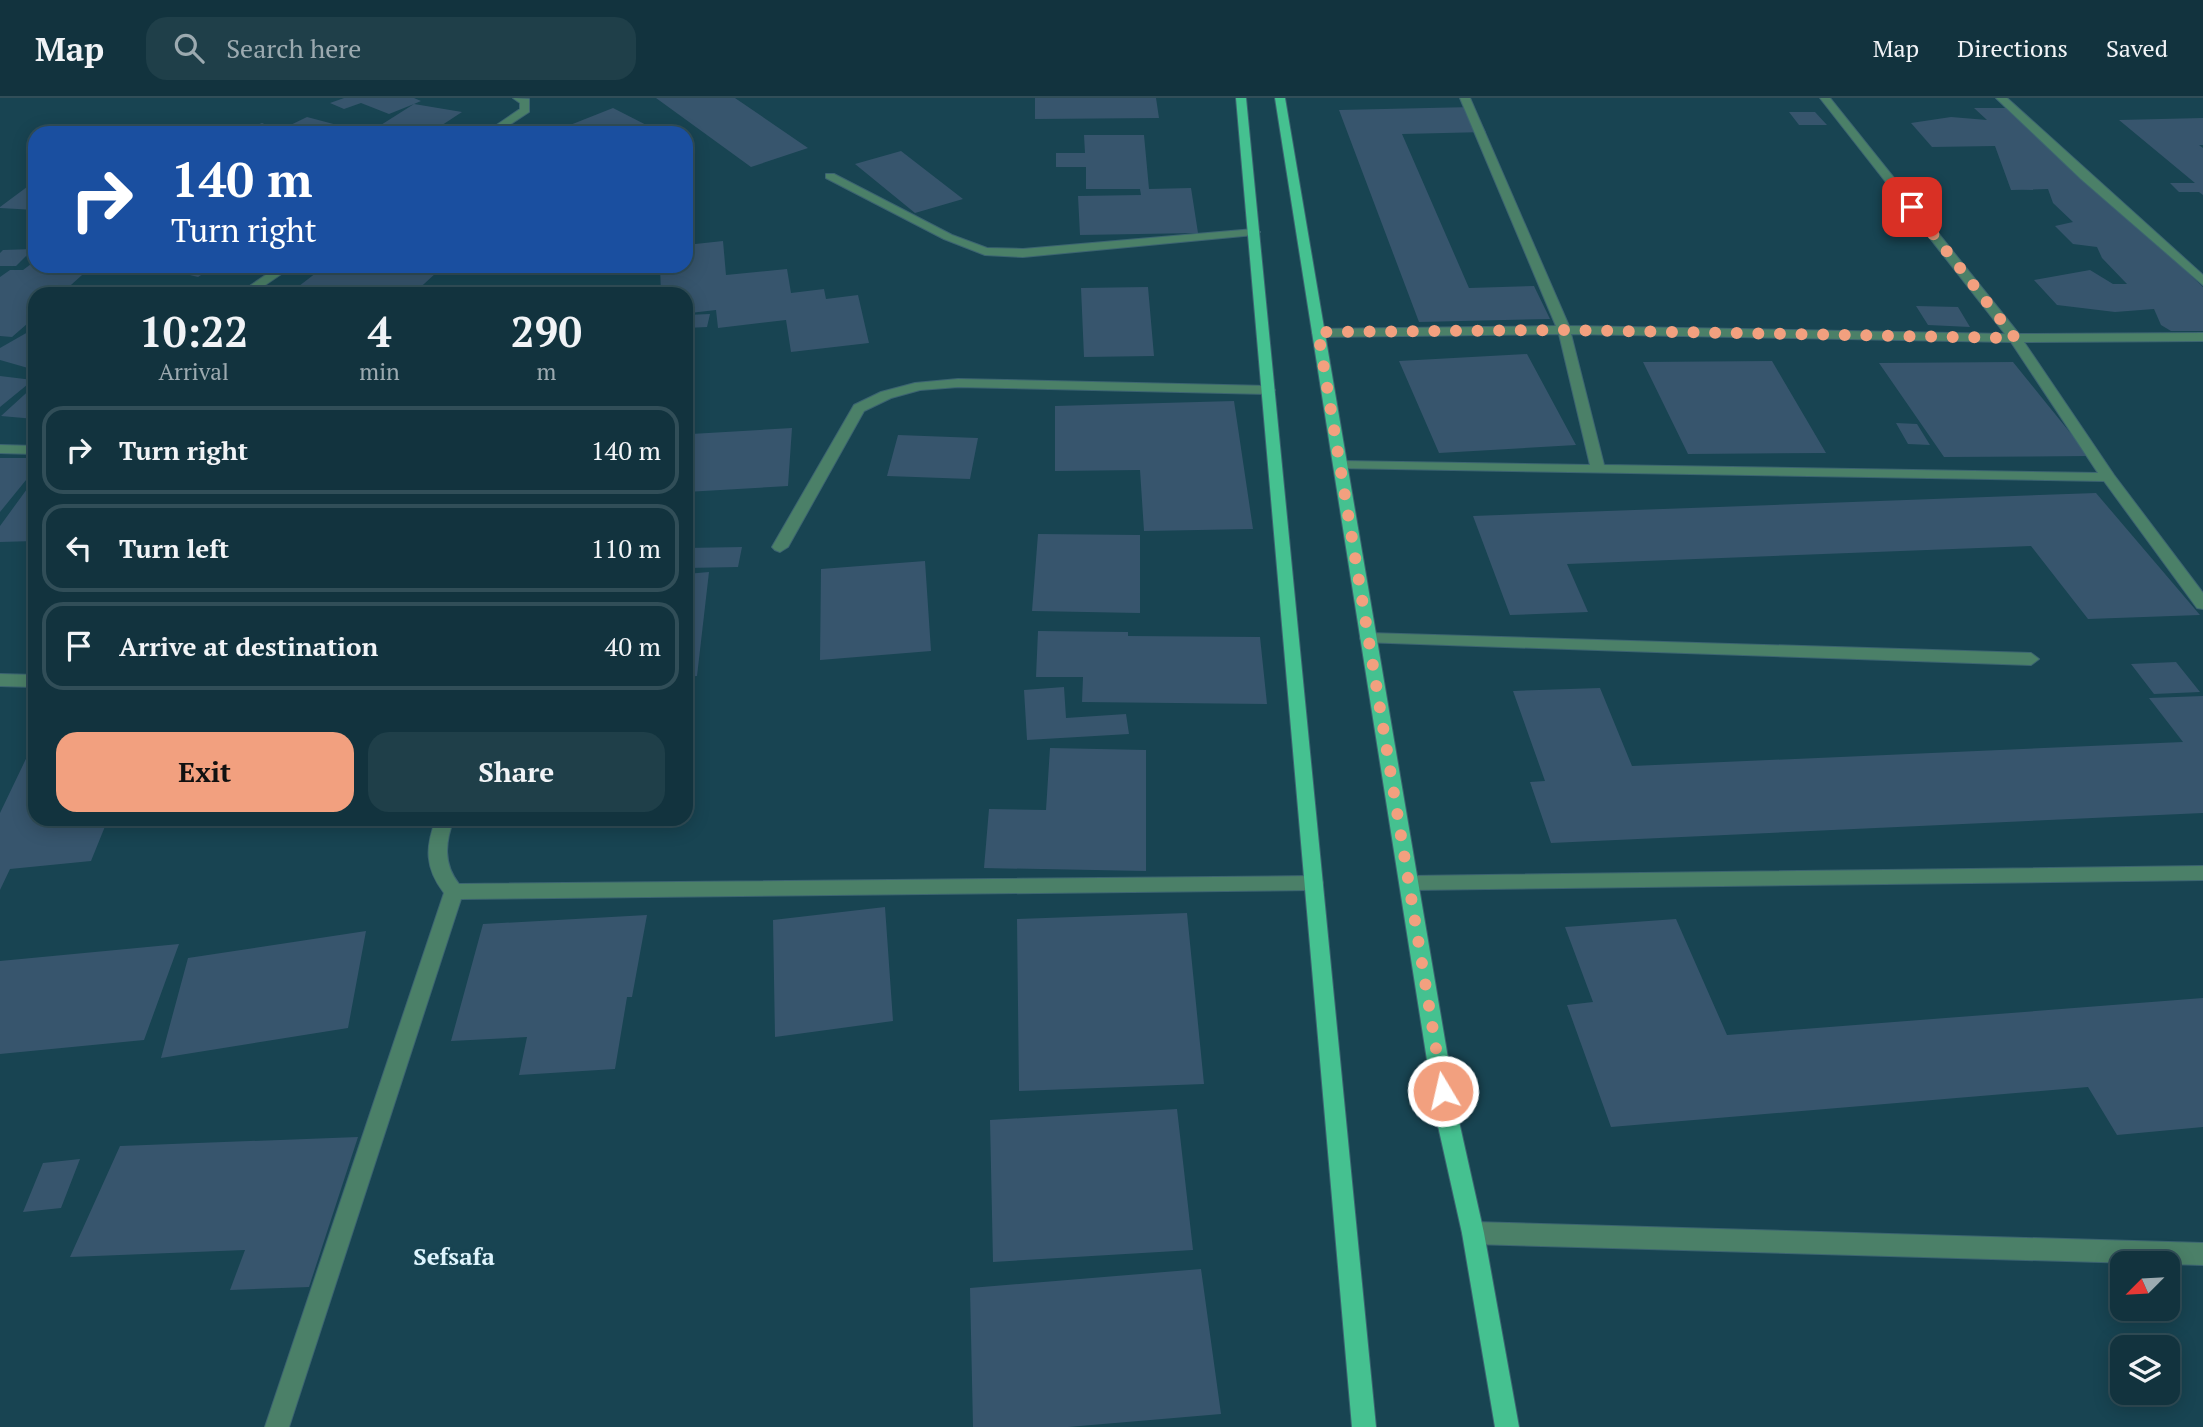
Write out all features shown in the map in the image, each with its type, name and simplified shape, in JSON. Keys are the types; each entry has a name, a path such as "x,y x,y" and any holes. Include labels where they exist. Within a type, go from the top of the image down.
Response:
{"main road":[{"path":"1241,98 1364,1427"},
{"path":"1279,98 1447,1117 1473,1233 1507,1427"}],"street":[{"path":"501,126 525,110 525,101 517,98"},
{"path":"1465,98 1563,330 1598,469"},
{"path":"1825,98 2015,338 2108,477 2203,604"},
{"path":"2001,98 2085,177 2203,281"},
{"path":"830,176 948,237 985,251 1023,253 1254,232"},
{"path":"255,287 276,273"},
{"path":"1318,332 1563,330 2015,338 2203,337"},
{"path":"780,547 859,408 886,395 920,386 958,383 1268,390"},
{"path":"0,449 28,450"},
{"path":"1340,465 2108,477"},
{"path":"1368,638 2032,659"},
{"path":"0,680 28,681"},
{"path":"442,826 437,840 440,874 454,892"},
{"path":"1409,883 2203,873"},
{"path":"454,892 1314,883"},
{"path":"277,1427 454,892"},
{"path":"1473,1233 2203,1254"}],"building":[{"path":"344,98 414,98 421,101 389,114 361,103 344,109 330,103"},
{"path":"656,98 735,98 808,148 751,167"},
{"path":"1035,98 1156,98 1159,118 1035,119"},
{"path":"414,104 462,112 441,126 379,126"},
{"path":"1473,107 1486,132 1402,134 1469,288 1534,286 1550,319 1419,322 1339,110"},
{"path":"613,108 648,126 568,126"},
{"path":"1974,108 2015,108 2203,287 2203,331 2171,331 2161,325 2154,309 2115,312 2057,305 2034,280 2090,270 2113,284 2127,284 2102,258 2097,247 2073,244 2055,226 2073,222 2053,203 2048,189 2011,190 1995,146 1932,147 1911,123 1951,117 1987,120"},
{"path":"1789,112 1815,112 1827,125 1799,125"},
{"path":"307,117 341,126 288,126"},
{"path":"2203,118 2203,145 2199,145 2203,148 2203,195 2199,192 2179,192 2170,183 2195,183 2119,120"},
{"path":"1084,135 1144,135 1149,189 1191,188 1198,233 1080,235 1078,196 1141,195 1140,189 1086,189 1086,167 1056,167 1056,153 1085,153"},
{"path":"901,151 963,199 915,213 855,164"},
{"path":"28,186 28,210 0,207"},
{"path":"723,241 726,275 787,269 791,293 824,289 826,299 858,295 869,343 791,352 786,320 718,328 716,310 693,313 693,287 661,287 660,273 693,273 693,244"},
{"path":"28,249 28,254 16,266 0,266 0,253 3,250"},
{"path":"28,266 28,273 84,273 69,287 28,287 28,323 12,337 0,336 0,277 10,270 23,270"},
{"path":"182,273 204,273 198,277"},
{"path":"316,273 436,273 421,287 298,287"},
{"path":"1148,287 1154,356 1084,357 1081,288"},
{"path":"1916,306 1958,307 1970,327 1928,325"},
{"path":"710,314 707,327 693,328 693,315"},
{"path":"28,332 28,368 0,360 0,348"},
{"path":"1527,354 1576,445 1439,453 1399,361"},
{"path":"1772,361 1826,453 1688,454 1643,362"},
{"path":"2013,362 2089,456 1944,457 1879,363"},
{"path":"0,376 28,379 28,384 0,407"},
{"path":"28,391 28,418 1,416"},
{"path":"1234,401 1253,529 1144,531 1140,470 1055,471 1055,406"},
{"path":"1896,423 1917,424 1930,445 1908,444"},
{"path":"792,428 788,486 693,492 693,434"},
{"path":"898,435 978,438 970,479 887,476"},
{"path":"0,458 28,458 28,478 0,512"},
{"path":"28,488 28,541 0,542 0,526"},
{"path":"2096,493 2200,615 2088,619 2031,546 1567,564 1588,612 1510,615 1473,516"},
{"path":"1038,534 1140,535 1140,613 1032,611"},
{"path":"742,547 738,567 693,568 693,548"},
{"path":"925,561 931,651 820,660 821,569"},
{"path":"709,572 697,676 693,676 693,573"},
{"path":"1038,631 1128,632 1128,636 1260,637 1267,704 1082,702 1083,677 1036,677"},
{"path":"2176,662 2200,692 2154,694 2131,664"},
{"path":"1064,687 1066,718 1126,714 1129,734 1027,740 1024,690"},
{"path":"1600,688 1632,766 2183,742 2149,698 2203,696 2203,813 1551,843 1530,782 1545,781 1513,691"},
{"path":"1050,748 1146,750 1146,871 984,868 989,809 1046,810"},
{"path":"28,755 28,826 105,826 91,861 10,869 0,890 0,813"},
{"path":"885,907 893,1021 775,1037 773,920"},
{"path":"1187,913 1204,1084 1019,1091 1017,919"},
{"path":"647,915 632,997 627,997 615,1069 519,1075 527,1037 451,1041 483,924"},
{"path":"1676,919 1727,1035 2203,998 2203,1127 2117,1135 2088,1087 1611,1127 1567,1005 1593,1002 1565,927"},
{"path":"366,931 348,1028 161,1058 188,958"},
{"path":"179,944 144,1040 0,1054 0,961"},
{"path":"1177,1109 1193,1250 993,1262 990,1120"},
{"path":"358,1137 309,1287 230,1290 245,1250 70,1257 120,1146"},
{"path":"80,1159 61,1208 23,1212 43,1163"},
{"path":"1201,1269 1221,1414 1068,1427 973,1427 970,1288"}],"district":[{"name":"Sefsafa","path":"454,1256"}],"route":[{"path":"1443,1091 1318,332 1563,330 2015,338 1912,207"}]}
